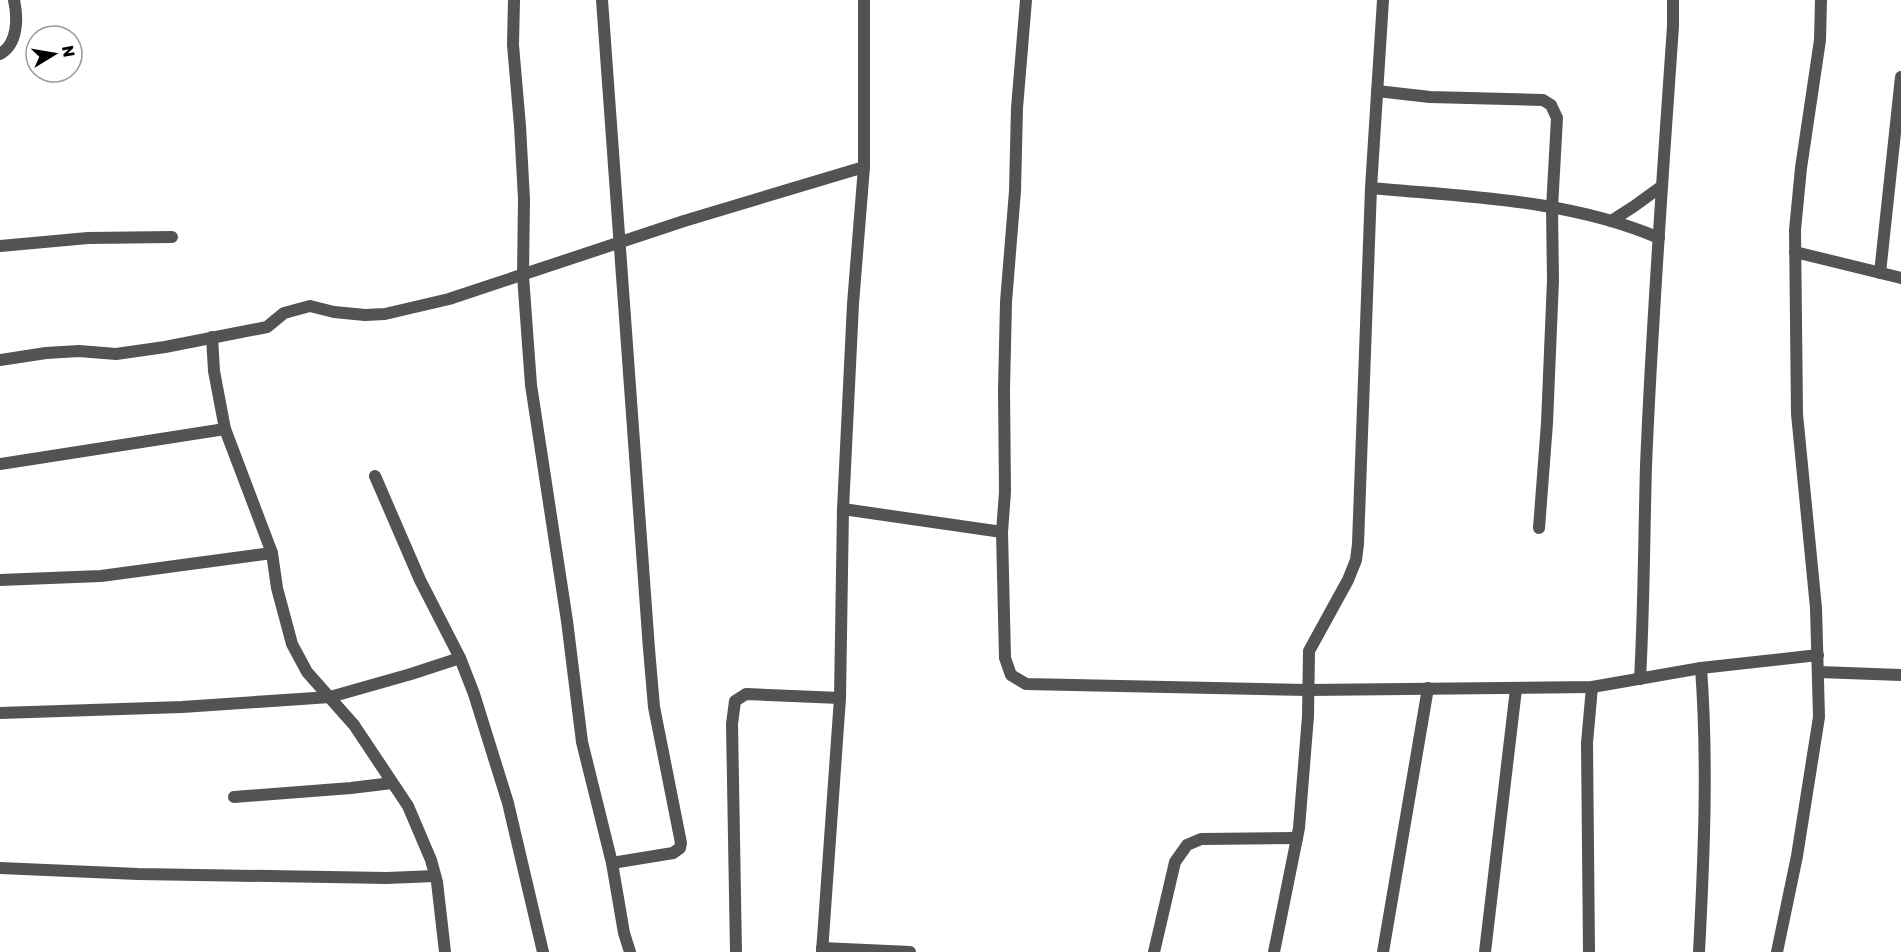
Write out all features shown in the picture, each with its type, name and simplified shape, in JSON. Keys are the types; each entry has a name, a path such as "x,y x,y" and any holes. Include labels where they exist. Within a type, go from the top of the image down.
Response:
{"street":[{"path":"0,54 7,50 15,33 14,0"},
{"path":"514,0 513,45 524,199 523,276 531,385 567,621 582,742 612,863 624,933 630,952"},
{"path":"602,0 653,696 681,843 680,848 673,853 612,863"},
{"path":"864,0 864,167 853,304 843,509 840,698 822,950 910,952"},
{"path":"1026,0 1017,108 1015,190 1006,302 1004,390 1005,492 1002,532 1005,658 1011,675 1026,684 1308,690 1592,687 1701,668 1818,655"},
{"path":"1274,952 1297,838 1308,716 1309,651 1348,580 1356,560 1358,544 1371,188 1383,0"},
{"path":"1640,679 1646,466 1662,186 1674,26 1673,0"},
{"path":"1777,952 1797,856 1817,728 1819,672 1816,608 1797,414 1795,230 1801,168 1820,40 1821,0"},
{"path":"1880,273 1901,77"},
{"path":"1377,91 1430,97 1543,100 1551,105 1557,118 1552,208 1552,292 1547,423 1539,528"},
{"path":"0,360 79,351 116,354 267,327 284,312 310,306 334,312 364,315 386,314 449,300 684,221 864,167"},
{"path":"1611,221 1662,186"},
{"path":"1371,188 1523,202 1611,221 1659,238"},
{"path":"0,246 88,238 172,237"},
{"path":"1795,252 1901,278"},
{"path":"212,337 214,371 225,429 272,554 277,588 292,644 307,672 354,725 408,806 431,860 445,952"},
{"path":"0,464 225,429"},
{"path":"375,476 420,580 460,658 474,694 508,803 543,952"},
{"path":"843,509 1002,532"},
{"path":"0,580 101,576 272,554"},
{"path":"0,713 182,707 330,697 411,675 460,658"},
{"path":"1699,952 1706,730 1701,668"},
{"path":"1819,672 1901,675"},
{"path":"1588,952 1587,743 1592,687"},
{"path":"1383,952 1428,688"},
{"path":"1485,952 1516,688"},
{"path":"736,952 732,724 735,702 746,694 840,698"},
{"path":"234,797 392,783"},
{"path":"1154,952 1175,862 1187,845 1201,840 1297,838"},
{"path":"0,868 150,875 387,878 435,876"}]}
